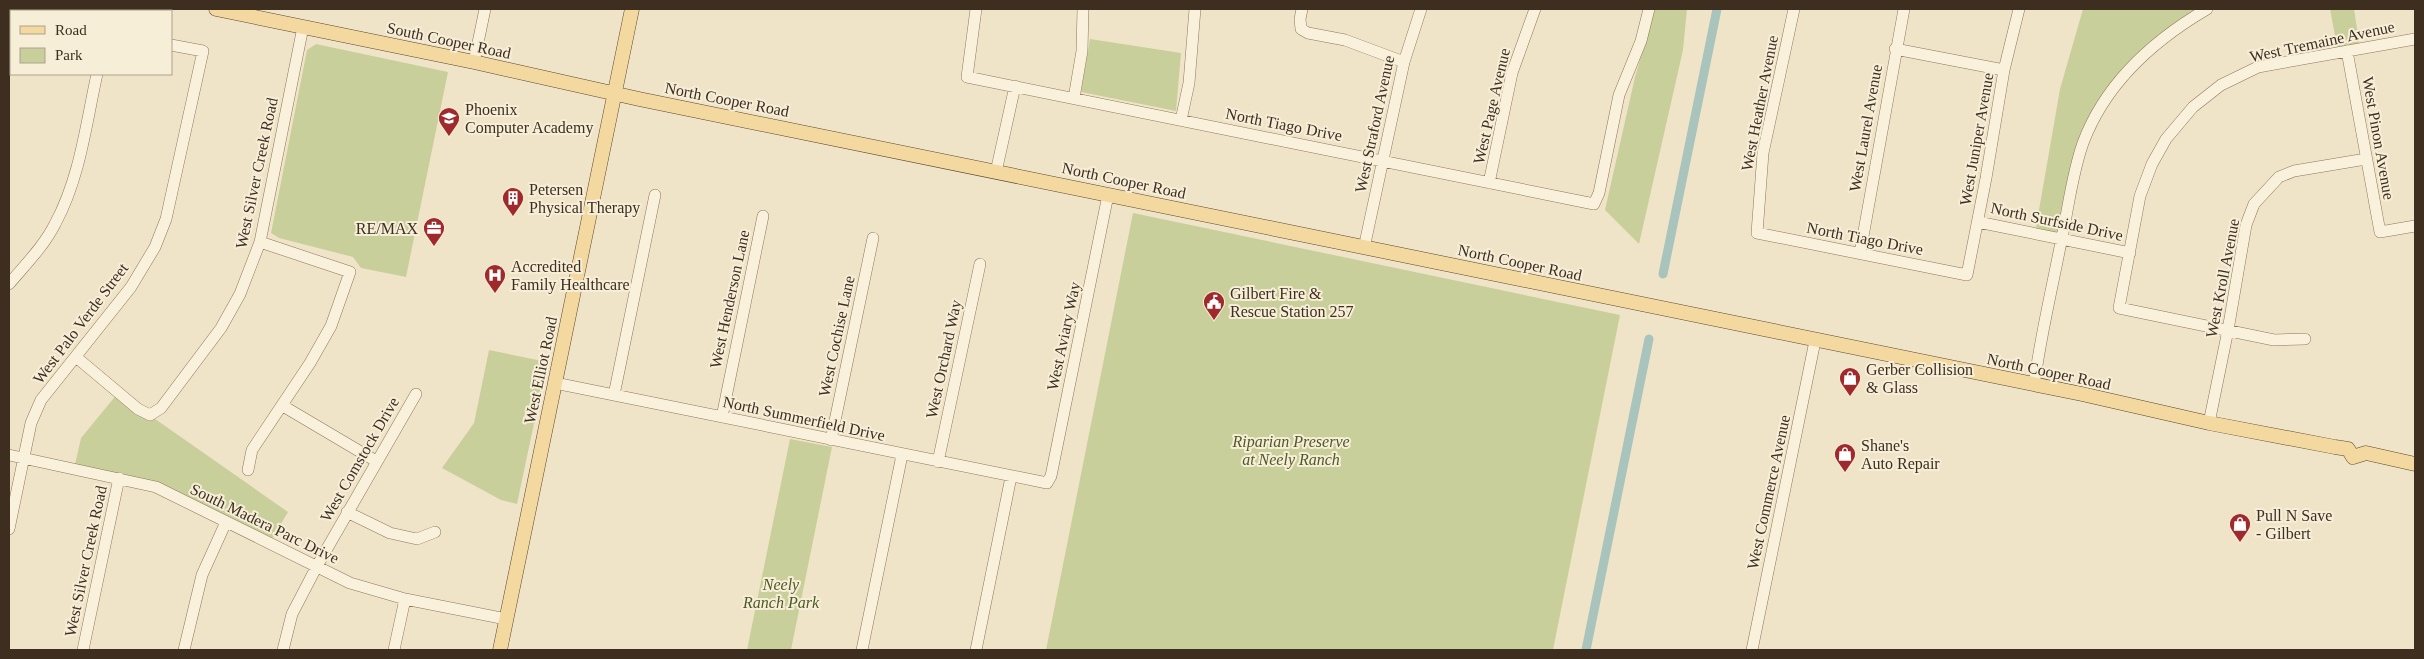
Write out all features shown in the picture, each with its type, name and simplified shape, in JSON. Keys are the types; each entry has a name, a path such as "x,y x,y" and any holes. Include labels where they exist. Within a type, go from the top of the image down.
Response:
{"main road":[{"name":"South Cooper Road","path":"216,9 474,62 614,94"},
{"name":"West Elliot Road","path":"500,650 632,9"},
{"name":"North Cooper Road","path":"614,94 2034,385 2209,423 2348,449 2353,457 2366,453 2415,464"}],"street":[{"path":"474,62 485,9"},
{"name":"North Tiago Drive","path":"976,9 967,77 1594,204 1599,193 1619,95 1641,40 1649,9"},
{"path":"1074,98 1082,50 1083,9"},
{"path":"1181,120 1188,83 1195,9"},
{"path":"1302,9 1301,29 1308,33 1345,40 1404,62"},
{"name":"West Straford Avenue","path":"1364,248 1404,62 1421,9"},
{"name":"West Page Avenue","path":"1489,183 1512,73 1535,9"},
{"name":"West Heather Avenue","path":"1757,233 1763,153 1794,9"},
{"name":"West Laurel Avenue","path":"1860,253 1895,49 1904,9"},
{"name":"West Juniper Avenue","path":"1967,275 2004,70 2019,9"},
{"path":"2034,385 2062,238 2083,143 2099,110 2128,71 2152,46 2181,24 2207,9"},
{"name":"West Silver Creek Road","path":"76,357 138,409 150,415 161,408 221,328 240,294 260,242 303,27"},
{"name":"West Tremaine Avenue","path":"2228,330 2118,308 2140,196 2152,164 2166,139 2193,107 2221,84 2258,67 2415,39"},
{"name":"West Palo Verde Street","path":"9,529 31,423 41,400 131,287 155,247 163,226 203,51 172,45"},
{"path":"1895,49 2004,70"},
{"name":"West Pinon Avenue","path":"2347,50 2380,232 2415,226"},
{"path":"9,284 38,250 55,225 69,193 78,164 97,75"},
{"path":"996,172 1015,86"},
{"name":"West Kroll Avenue","path":"2209,423 2228,330 2246,225 2254,204 2279,177 2294,171 2366,159"},
{"path":"614,395 655,195"},
{"name":"West Aviary Way","path":"1047,482 1050,476 1108,195"},
{"name":"West Henderson Lane","path":"722,418 763,216"},
{"name":"North Surfside Drive","path":"1978,222 2130,253"},
{"name":"North Tiago Drive","path":"1757,233 1967,275"},
{"name":"West Cochise Lane","path":"831,440 873,238"},
{"path":"248,470 252,450 283,406 331,326 350,272 260,242"},
{"name":"West Orchard Way","path":"938,462 980,264"},
{"path":"2228,330 2274,340 2305,339"},
{"name":"West Commerce Avenue","path":"1752,650 1815,341"},
{"name":"North Summerfield Drive","path":"555,383 1011,477 1047,482"},
{"name":"West Comstock Drive","path":"283,650 292,614 316,566 416,394"},
{"path":"283,406 376,461"},
{"path":"862,650 902,454"},
{"name":"South Madera Parc Drive","path":"9,455 156,487 350,583 405,599 506,619"},
{"path":"976,650 1011,477"},
{"name":"West Silver Creek Road","path":"83,650 119,478"},
{"path":"347,512 390,533 417,539 435,532"},
{"path":"184,650 202,575 226,522"},
{"path":"394,650 405,599"}],"green space":[{"path":"1655,9 1687,9 1683,50 1639,244 1605,210 1635,77"},
{"path":"2083,9 2207,9 2130,69 2083,143 2062,238 2035,233 2060,89"},
{"path":"2330,9 2354,9 2360,48 2338,52"},
{"path":"1090,39 1181,53 1176,111 1081,92"},
{"path":"316,44 448,72 406,277 361,268 353,257 279,238 271,233 307,50"},
{"name":"Riparian Preserve at Neely Ranch","path":"1133,213 1620,315 1553,650 1046,650"},
{"path":"489,350 547,362 517,504 501,500 442,468 474,423"},
{"path":"118,393 288,512 269,544 156,487 74,469 81,438"},
{"name":"Neely Ranch Park","path":"790,439 832,447 791,650 747,650"}],"waterway":[{"path":"1663,274 1717,9"},
{"path":"1586,650 1649,339"}],"place":[{"name":"Phoenix Computer Academy","path":"449,137"},
{"name":"Petersen Physical Therapy","path":"513,217"},
{"name":"RE/MAX","path":"434,247"},
{"name":"Accredited Family Healthcare","path":"495,294"},
{"name":"Gilbert Fire & Rescue Station 257","path":"1214,321"},
{"name":"Gerber Collision & Glass","path":"1850,397"},
{"name":"Shane's Auto Repair","path":"1845,473"},
{"name":"Pull N Save - Gilbert","path":"2240,543"}]}
